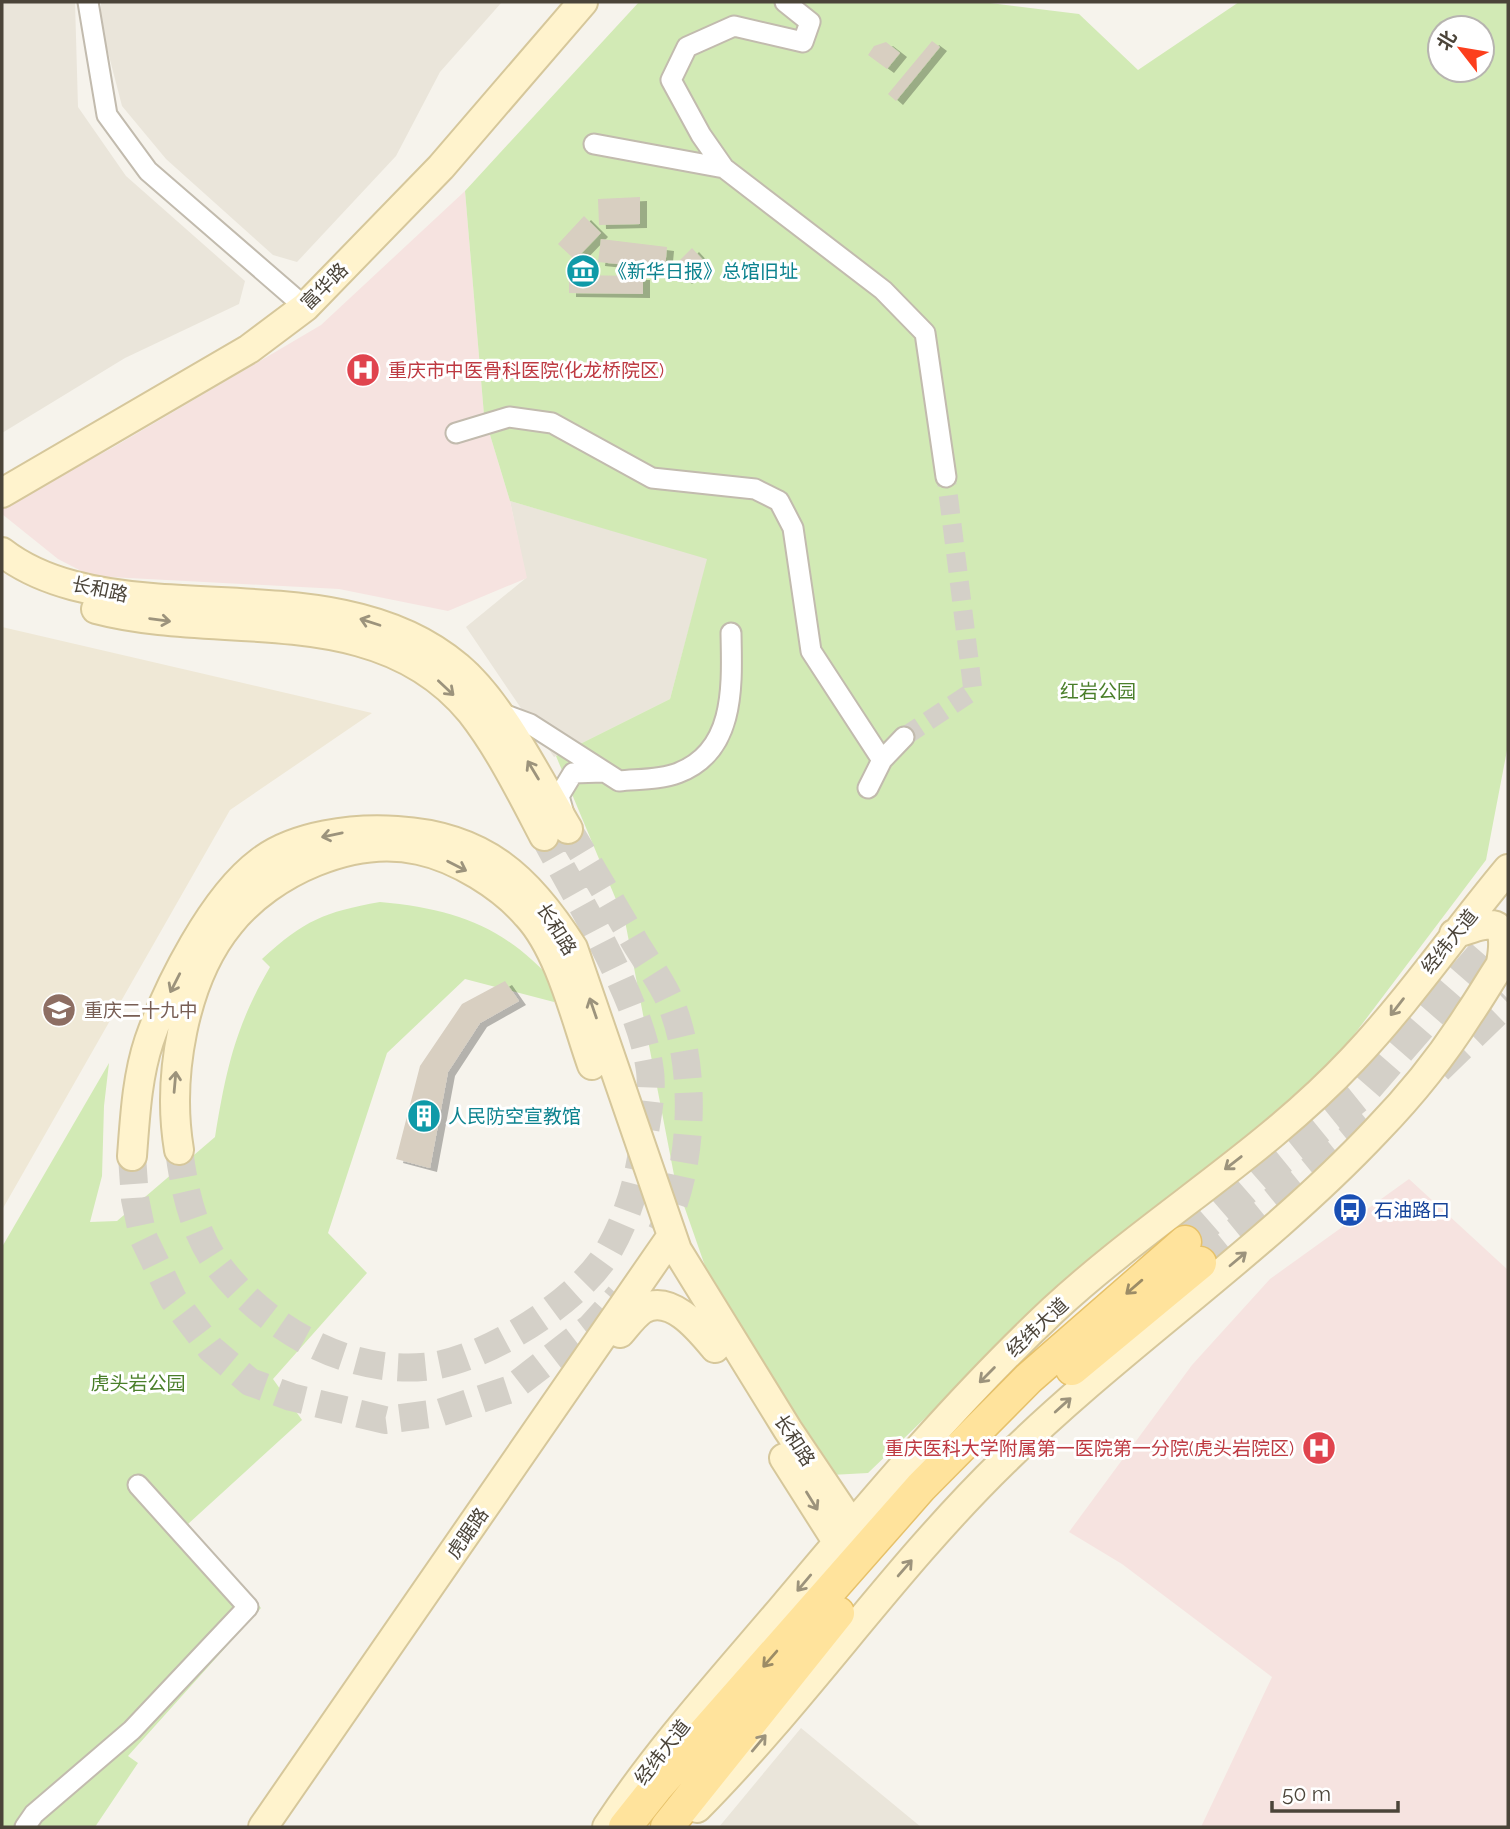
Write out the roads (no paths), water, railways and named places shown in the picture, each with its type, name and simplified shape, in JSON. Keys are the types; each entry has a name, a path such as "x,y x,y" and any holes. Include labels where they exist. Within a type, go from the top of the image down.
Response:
{"main road":[{"name":"富华路","path":"2,474 241,340 300,302 571,2"},
{"name":"富华路","path":"2,493 248,349 441,167 583,2"},
{"name":"长和路","path":"2,552 13,561 75,586 114,595 323,611 363,619 401,633 459,667 494,711 556,832"},
{"name":"长和路","path":"2,572 66,601 113,613 174,622 321,631 391,651 440,681 471,712 507,767 556,832"},
{"name":"长和路","path":"132,1156 140,1079 149,1040 207,920 260,861 303,842 338,833 379,830 419,832 454,841 488,856 520,880 547,906 573,948 668,1252 788,1430 845,1534"},
{"name":"长和路","path":"179,1150 173,1115 174,1080 181,1038 206,962 228,925 248,901 274,882 309,865 366,849 418,850 475,875 507,896 529,916 554,957 668,1252 715,1348 845,1534"},
{"name":"经纬大道","path":"607,1827 657,1756 845,1534 983,1379 1054,1309 1279,1126 1353,1060 1508,869"},
{"path":"678,1827 746,1759 884,1591 1004,1460 1090,1381 1314,1193 1379,1128 1436,1059 1505,958 1508,942 1500,927 1485,924 1454,934"},
{"name":"虎踞路","path":"282,1827 620,1333 668,1252"},
{"name":"虎踞路","path":"263,1827 668,1252"},
{"path":"625,1827 921,1487 1029,1378 1193,1253 1052,1384 935,1501 830,1623 667,1827"},
{"path":"620,1333 645,1308 660,1306 691,1321 715,1348"}],"street":[{"path":"88,2 107,115 148,171 300,302"},
{"path":"785,2 810,22 803,42 734,26 687,47 671,80 701,135 724,168 883,290 926,333 946,477"},
{"path":"594,144 724,168"},
{"path":"456,433 509,417 552,423 652,478 755,489 779,501 793,528 811,651 882,760"},
{"path":"494,711 530,724 619,781 675,774 698,764 718,740 732,697 731,633"},
{"path":"868,788 882,760 904,737"},
{"path":"556,832 559,796 564,784 573,773 603,772"},
{"path":"25,1827 34,1814 132,1730 248,1607 138,1485"}],"tunnel":[{"path":"904,737 973,691 946,477"},
{"path":"568,829 662,985 678,1025 685,1054 689,1117 686,1148 681,1179 661,1233"},
{"path":"179,1150 184,1181 197,1227 220,1268 262,1311 287,1329 342,1356 371,1364 402,1367 432,1366 455,1361 505,1339 555,1307 596,1269 609,1250 627,1212 641,1159 651,1080 644,1043 621,982 544,836"},
{"path":"1185,1242 1361,1094 1508,925"},
{"path":"1437,1068 1508,999"},
{"path":"1200,1263 1370,1124"},
{"path":"132,1156 135,1199 143,1237 173,1299 211,1349 250,1382 291,1397 385,1420 439,1413 511,1389 591,1327 619,1296"}],"place":[{"name":"《新华日报》总馆旧址","path":"583,271"},
{"name":"重庆市中医骨科医院(化龙桥院区)","path":"363,370"},
{"name":"重庆二十九中","path":"59,1010"},
{"name":"人民防空宣教馆","path":"424,1116"},
{"name":"石油路口","path":"1350,1210"},
{"name":"重庆医科大学附属第一医院第一分院(虎头岩院区)","path":"1319,1448"}],"park label":[{"name":"红岩公园","path":"1098,691"},
{"name":"虎头岩公园","path":"138,1383"}]}
